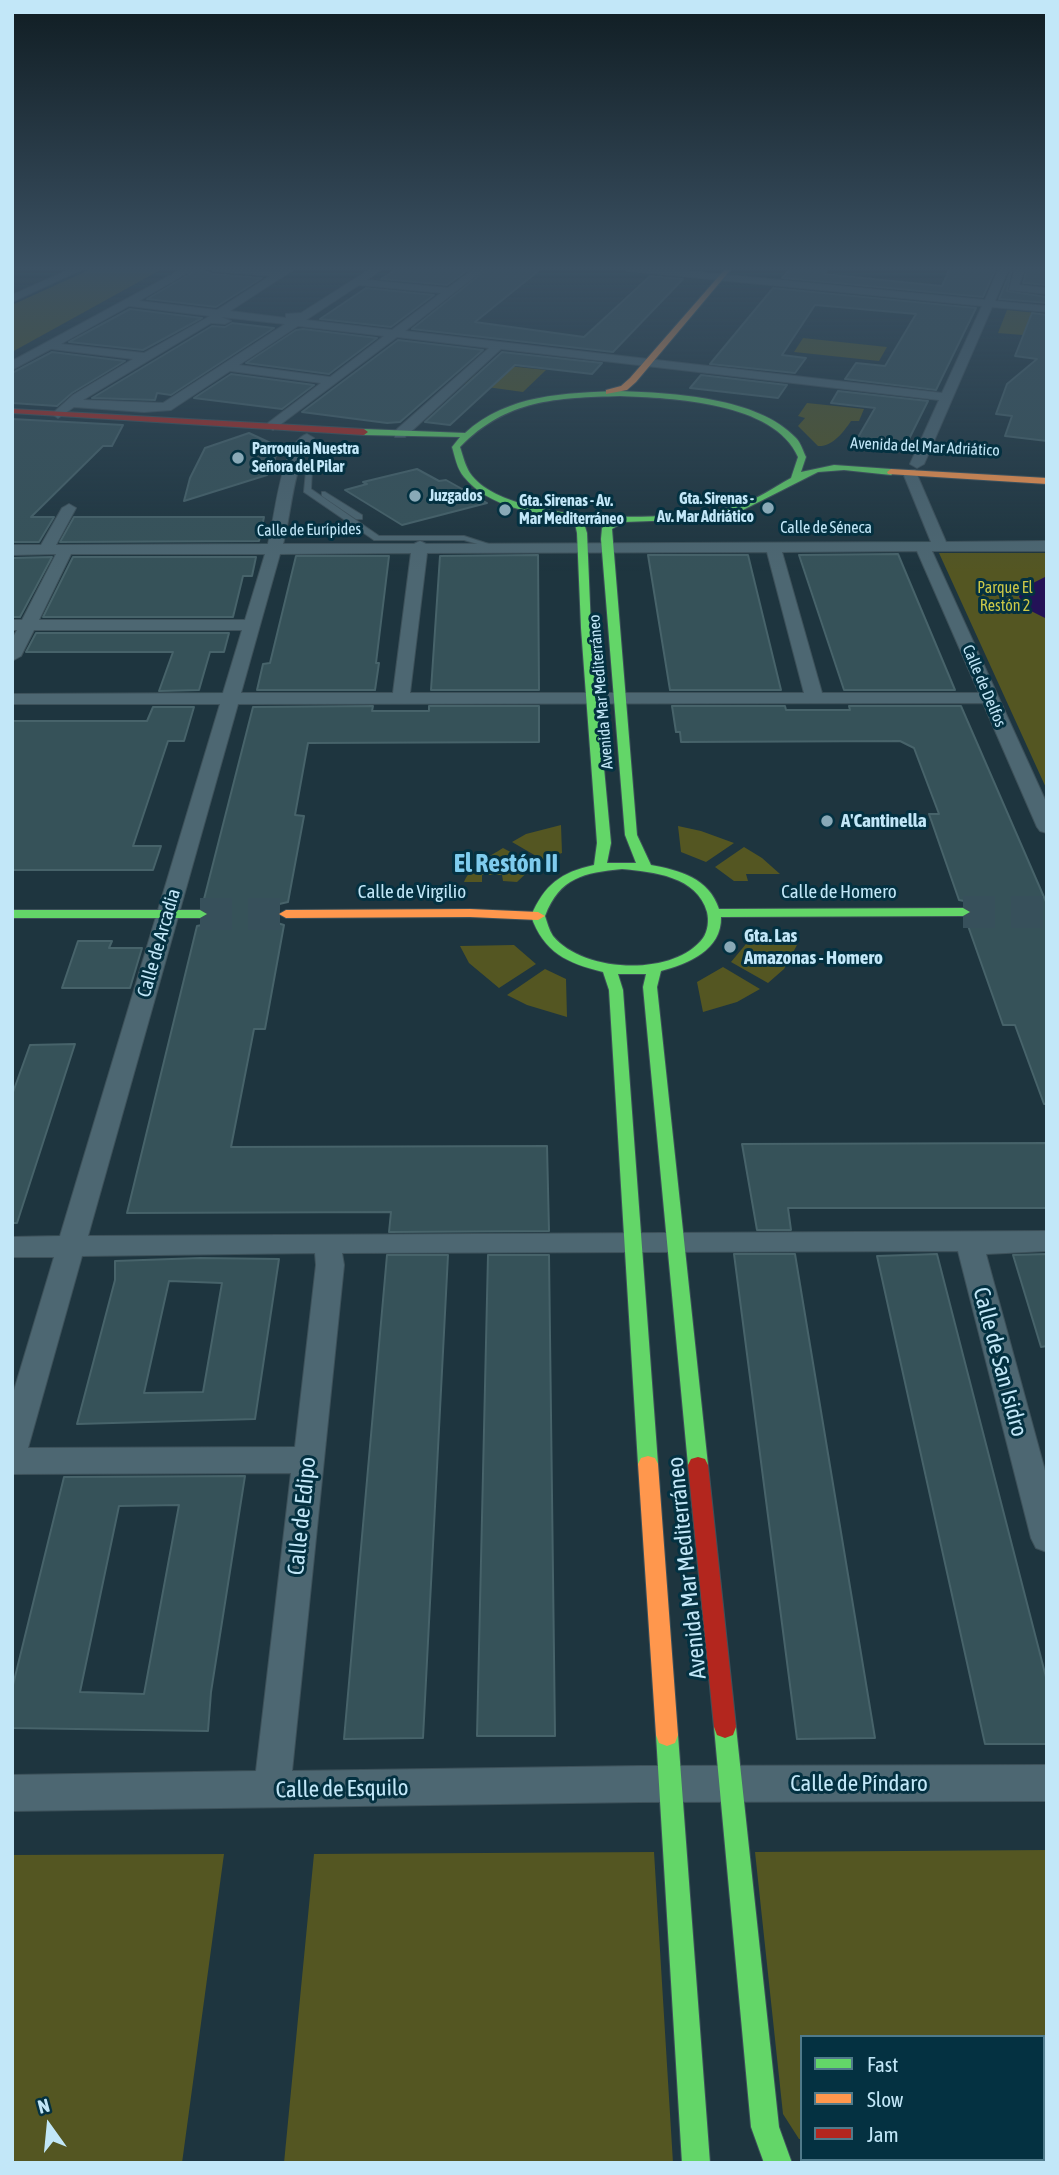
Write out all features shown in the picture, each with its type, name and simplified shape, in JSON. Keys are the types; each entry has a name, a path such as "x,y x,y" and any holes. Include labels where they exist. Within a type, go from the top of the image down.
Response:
{"street":[{"path":"58,414 127,370"},
{"path":"151,419 224,370"},
{"path":"247,370 332,381"},
{"path":"273,426 347,370"},
{"path":"400,434 472,370"},
{"path":"609,393 624,388 642,370"},
{"path":"646,393 665,370"},
{"path":"708,370 945,397"},
{"path":"460,441 460,461 469,479 495,495 519,504 578,517 621,520 680,518 732,510 772,495 808,470 913,468 958,370"},
{"path":"12,420 307,438 460,441 494,414 527,403 566,396 646,393 693,398 724,405 769,421 792,438 802,457 795,477"},
{"path":"73,403 166,407"},
{"path":"12,411 400,434 460,441"},
{"name":"Calle de Arcadia","path":"12,1449 275,547 292,467 301,444 307,438"},
{"name":"Avenida del Mar Adriático","path":"802,457 1047,481"},
{"name":"Avenida del Mar Adriático","path":"913,468 1047,471"},
{"name":"Calle de Delfos","path":"913,468 931,545 990,698 1047,827"},
{"path":"46,550 69,508"},
{"name":"Avenida Mar Mediterráneo","path":"578,517 582,526 581,547 605,698 631,835 645,867"},
{"path":"606,546 607,528 621,520"},
{"path":"401,698 420,546"},
{"name":"Avenida Mar Mediterráneo","path":"600,867 604,843 606,546"},
{"name":"Calle de Eurípides","path":"12,550 606,546"},
{"name":"Calle de Séneca","path":"606,546 1047,546"},
{"path":"773,546 816,699"},
{"path":"12,656 20,625 66,550"},
{"path":"20,625 252,625"},
{"path":"12,699 990,698"},
{"path":"600,867 645,867 670,873 692,883 708,897 715,913 715,927 708,941 686,957 654,968 609,968 573,957 547,939 538,916 545,894 568,877 600,867"},
{"name":"Calle de Homero","path":"715,913 963,912"},
{"name":"Calle de Virgilio","path":"286,914 470,913 538,916"},
{"path":"12,914 200,914"},
{"name":"Avenida Mar Mediterráneo","path":"609,968 616,990 654,1242 731,1784 765,2127 778,2163"},
{"name":"Avenida Mar Mediterráneo","path":"654,968 650,987 654,1242 671,1784 696,2163"},
{"path":"12,1247 1047,1241"},
{"name":"Calle de San Isidro","path":"993,1242 975,1246 971,1251 1047,1538"},
{"name":"Calle de Edipo","path":"272,1790 330,1265 328,1249 323,1245"},
{"path":"12,1461 308,1460"},
{"name":"Calle de Píndaro","path":"671,1784 1047,1783"},
{"name":"Calle de Esquilo","path":"12,1793 671,1784"}],"lane":[{"path":"292,467 310,469 307,490 377,538 464,538 491,546"}],"green space":[{"path":"482,370 546,370 523,392 465,384"},
{"path":"807,403 864,409 859,421 851,421 832,442 818,446 798,426 805,418 798,416"},
{"name":"Parque El Restón 2","path":"939,553 1047,553 1047,790"},
{"path":"561,825 562,853 543,860 512,842 526,834"},
{"path":"678,826 734,843 706,862 681,852"},
{"path":"744,847 780,874 746,874 748,881 734,881 715,867"},
{"path":"503,848 535,865 517,882 503,881 502,875 482,875 482,882 464,882 476,867"},
{"path":"746,944 797,945 784,969 768,983 731,962"},
{"path":"514,945 536,964 499,988 469,963 460,946"},
{"path":"723,967 760,989 737,1002 703,1012 697,982"},
{"path":"545,969 566,979 567,1017 527,1005 507,995"},
{"path":"1047,1850 1047,2138 1045,2035 800,2035 799,2139 783,2114 755,1852"},
{"path":"654,1852 673,2163 284,2163 314,1854"},
{"path":"224,1854 182,2163 12,2163 12,1855"}],"shaded area":[{"path":"1047,576 1047,619 1027,609 1019,597 1021,589"}],"building":[{"path":"19,370 111,370 72,393 57,406 12,403 12,373"},
{"path":"140,370 210,370 171,395 157,393 155,400 92,398"},
{"path":"295,370 335,370 329,374"},
{"path":"359,370 461,370 400,422 387,423 302,412"},
{"path":"483,370 510,370 450,425 425,422"},
{"path":"554,370 596,370 592,374"},
{"path":"762,370 798,370 795,373"},
{"path":"852,370 946,370 936,390 845,379"},
{"path":"1024,370 1047,370 1047,441 1005,436 1012,416 996,414 1007,384"},
{"path":"231,374 314,385 282,409 194,398"},
{"path":"701,375 787,385 778,398 690,388"},
{"path":"838,391 928,401 906,445 857,439 875,408 831,403"},
{"path":"12,419 123,425 112,446 103,446 31,517 54,517 39,542 12,542"},
{"name":"Parroquia Nuestra Señora del Pilar","path":"249,433 277,446 274,466 267,475 184,501 190,478 205,448"},
{"name":"Juzgados","path":"417,469 439,481 446,480 487,503 402,525 345,490 367,484 363,482"},
{"path":"74,517 264,517 259,541 60,542"},
{"path":"898,554 955,690 844,690 799,555"},
{"path":"538,555 539,690 431,690 440,556"},
{"path":"648,555 748,555 781,690 670,690"},
{"path":"296,556 389,556 375,690 257,690 263,664 270,663"},
{"path":"52,557 20,617 12,617 12,558"},
{"path":"73,557 256,557 252,576 243,576 233,617 43,617"},
{"path":"36,633 229,633 224,652 210,652 199,690 159,691 173,652 26,652"},
{"path":"373,706 372,711 429,711 429,706 539,706 539,742 308,743 295,815 304,816 288,902 275,905 268,914 274,922 284,925 265,1029 254,1029 231,1147 547,1146 549,1231 389,1232 391,1212 127,1213 197,926 211,923 218,914 212,906 203,903 253,707"},
{"path":"672,706 785,706 786,710 850,710 849,706 961,706 1047,904 1047,1104 1044,1104 1015,1025 1003,1025 967,923 975,920 981,912 974,903 959,900 929,814 939,814 914,748 900,741 681,742 680,732 676,732"},
{"path":"153,707 194,707 184,741 168,741 133,846 161,846 153,870 12,870 12,721 147,721"},
{"path":"78,941 112,941 109,948 142,948 130,988 62,988"},
{"path":"75,1044 17,1223 12,1223 12,1095 30,1045"},
{"path":"1047,1143 1047,1208 788,1208 791,1230 757,1230 742,1144"},
{"path":"734,1254 795,1254 875,1738 797,1739"},
{"path":"937,1254 1047,1681 1047,1744 985,1744 877,1256"},
{"path":"1047,1254 1047,1346 1041,1347 1013,1255"},
{"path":"387,1255 448,1255 423,1738 344,1739"},
{"path":"488,1255 549,1255 555,1736 477,1736"},
{"path":"279,1259 255,1419 77,1424 115,1280 115,1261","holes":["169,1281 222,1283 203,1392 144,1393"]},
{"path":"245,1476 211,1692 208,1731 12,1728 12,1689 64,1477","holes":["179,1505 144,1694 80,1692 119,1506"]}],"tunnel":[{"path":"963,912 1047,912"},
{"path":"200,914 286,914"}],"traffic: fast":[{"path":"795,477 802,457 797,445 792,438 768,421 737,409 700,400 660,395 581,395 517,405 484,422 456,447 468,477 490,494 520,506 557,514 598,518 679,518 713,514 751,504 807,473 825,468 891,472"},
{"path":"364,432 463,435"},
{"path":"578,517 582,533 586,628 604,843 600,867"},
{"path":"621,520 607,528 606,539 631,835 645,867"},
{"path":"622,865 664,871 691,881 701,889 709,900 715,917 713,933 709,940 690,955 671,964 627,970 584,962 565,953 549,940 538,916 551,890 560,882 581,872 622,865"},
{"path":"715,913 963,912"},
{"path":"12,914 200,914"},
{"path":"609,968 616,990 648,1464"},
{"path":"654,968 650,987 698,1465"},
{"path":"725,1727 765,2127 778,2163"},
{"path":"667,1735 696,2163"}],"traffic: slow":[{"path":"609,392 624,388 642,370"},
{"path":"891,472 1047,481"},
{"path":"286,914 470,913 538,916"},
{"path":"648,1464 667,1735"}],"traffic: jam":[{"path":"12,411 364,432"},
{"path":"698,1465 725,1727"}],"place":[{"name":"Parroquia Nuestra Señora del Pilar","path":"238,458"},
{"name":"Juzgados","path":"415,496"},
{"name":"Gta. Sirenas - Av. Mar Adriático","path":"768,508"},
{"name":"Gta. Sirenas - Av. Mar Mediterráneo","path":"505,510"},
{"name":"A'Cantinella","path":"827,821"},
{"name":"Gta. Las Amazonas - Homero","path":"730,947"}],"district":[{"name":"El Restón II","path":"506,864"}]}
